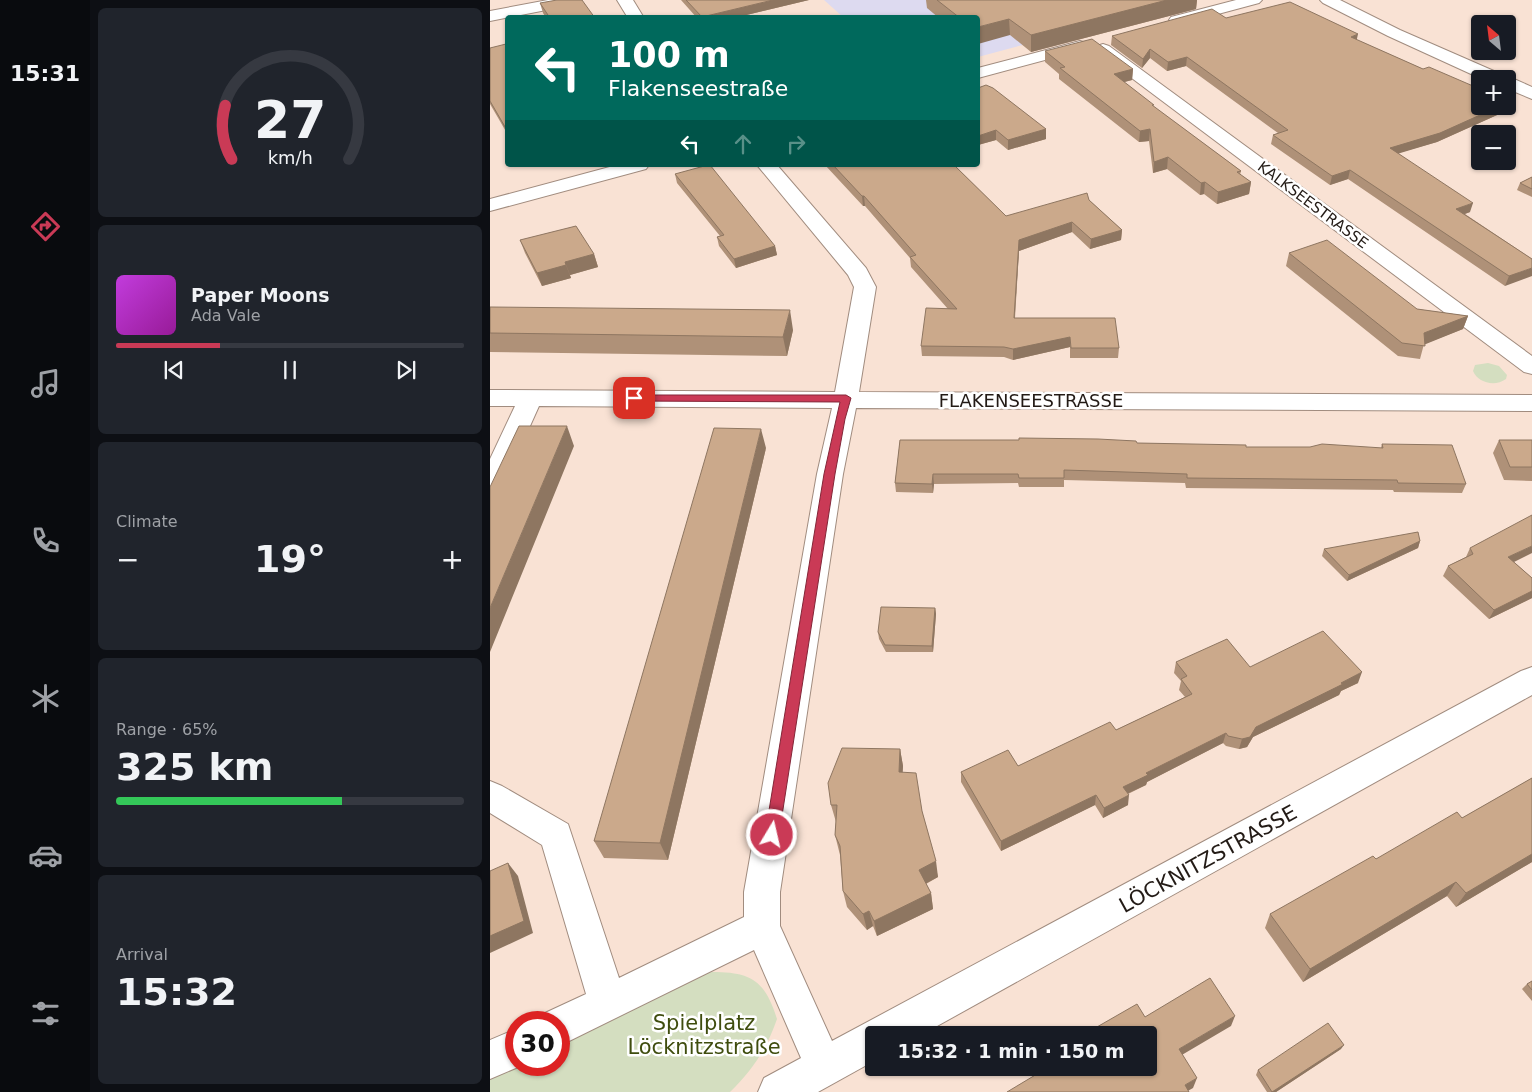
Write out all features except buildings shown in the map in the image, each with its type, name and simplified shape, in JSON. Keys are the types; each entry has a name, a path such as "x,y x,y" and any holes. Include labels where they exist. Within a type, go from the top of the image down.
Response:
{"street":[{"path":"490,16 572,0"},
{"path":"624,0 634,15"},
{"path":"1160,24 1223,3 1254,0"},
{"path":"1328,0 1394,34 1476,70"},
{"path":"980,73 1116,36"},
{"name":"KALKSEESTRASSE","path":"1094,42 1532,367"},
{"path":"1516,87 1532,94"},
{"path":"490,205 631,167"},
{"path":"769,167 858,274 865,287 846,398 840,419 828,484 764,882 762,927 824,1067"},
{"name":"FLAKENSEESTRASSE","path":"490,398 846,398 1532,403"},
{"path":"490,486 531,398"},
{"name":"LÖCKNITZSTRASSE","path":"899,1026 1532,680"},
{"path":"490,796 556,834 608,1003"},
{"path":"570,1022 762,927"},
{"path":"778,1092 865,1045"},
{"path":"490,1060 505,1053"}],"shaded area":[{"path":"824,0 1180,0 1182,2 980,56 980,15 841,15"}],"green space":[{"path":"1488,363 1499,366 1507,375 1506,379 1492,383 1483,381 1475,375 1473,371 1475,365"},
{"name":"Spielplatz Löcknitzstraße","path":"712,972 726,972 747,977 762,987 777,1019 769,1040 758,1058 730,1092 490,1092 490,1077 505,1070 505,1076 570,1076 570,1038 690,978"}],"route":[{"path":"634,398 846,398 840,419 830,474 772,835"}]}
